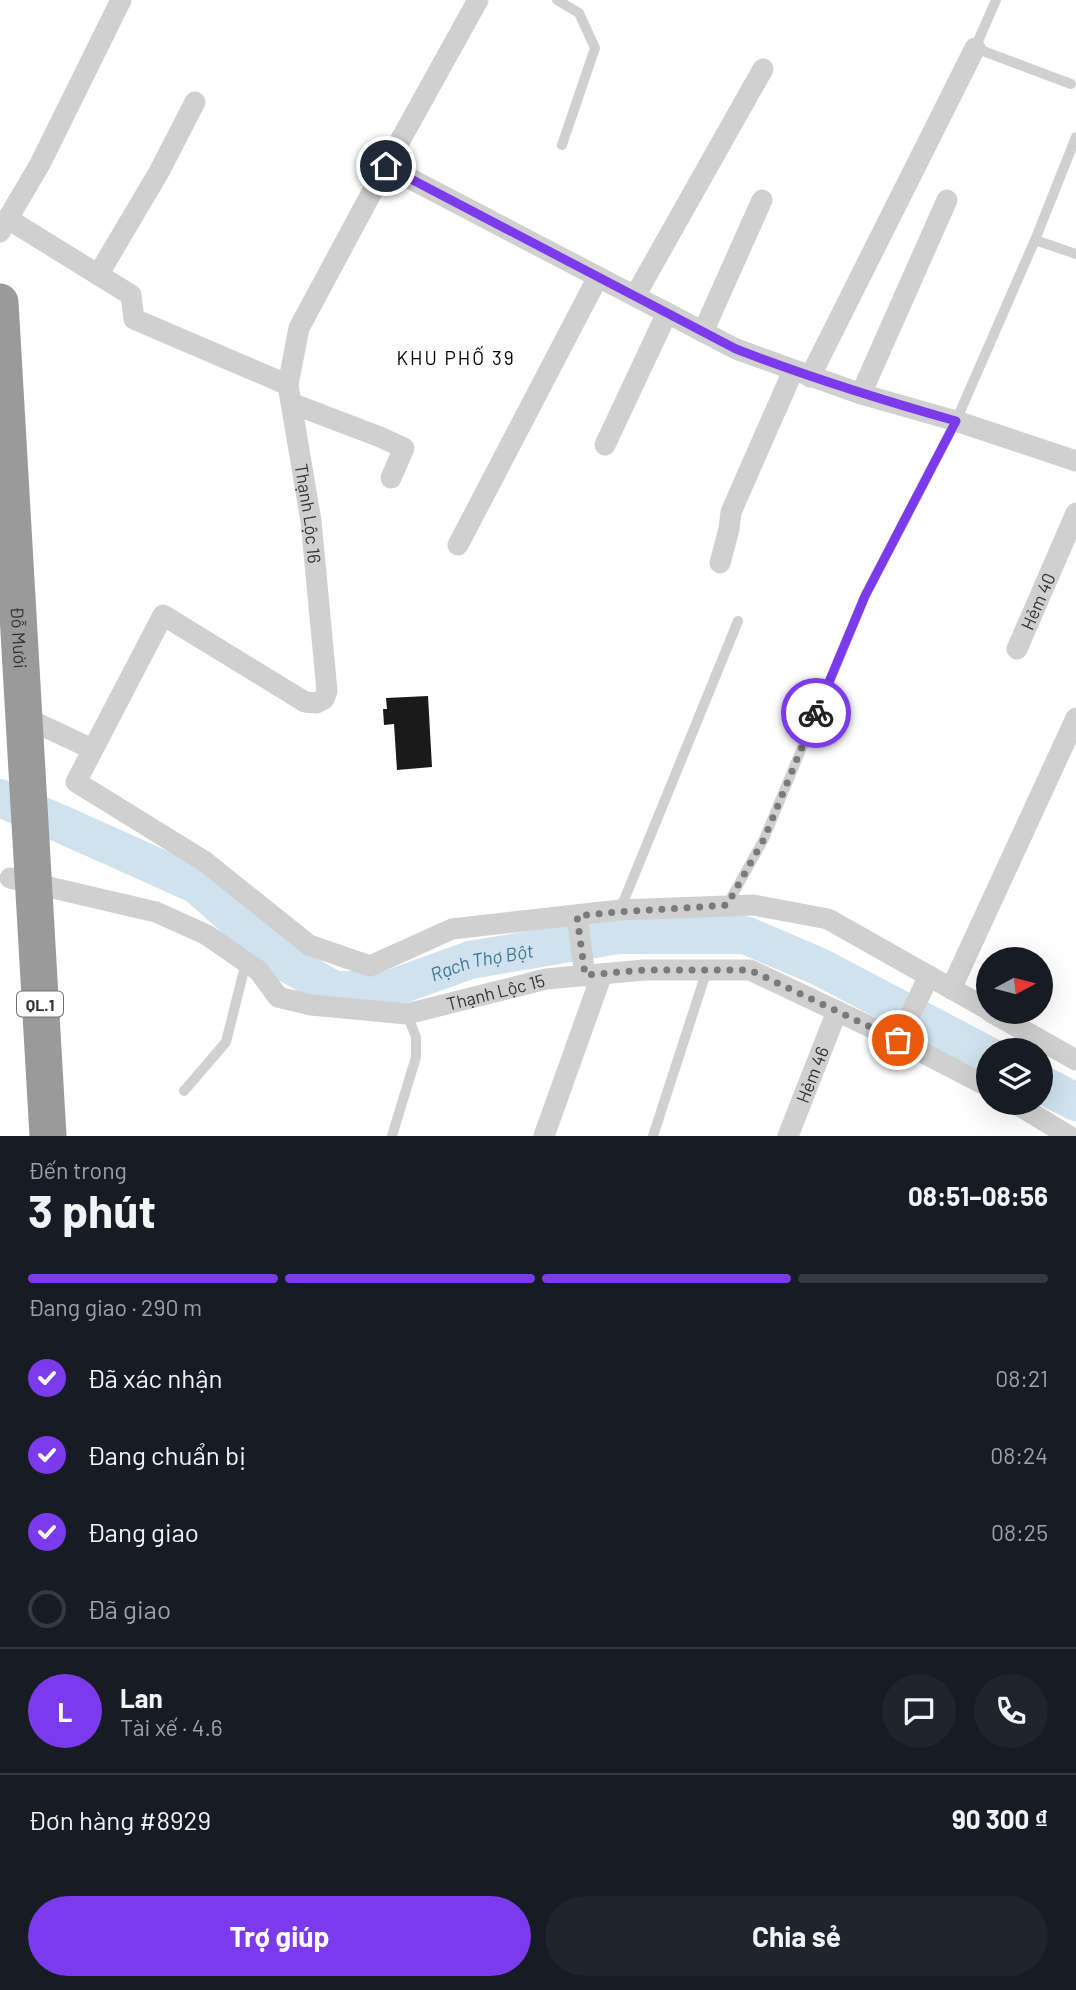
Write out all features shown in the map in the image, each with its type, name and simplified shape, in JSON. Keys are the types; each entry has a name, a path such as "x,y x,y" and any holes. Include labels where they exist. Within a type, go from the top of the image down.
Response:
{"highway":[{"name":"Đỗ Mười","path":"0,302 24,717 13,755"},
{"name":"QL.1","path":"13,755 48,1136"},
{"name":"QL.1","path":"25,877 26,1136"}],"street":[{"path":"121,0 40,164 4,225 131,295 134,319 404,448 391,478"},
{"name":"Thạnh Lộc 16","path":"92,749 163,615 305,702 317,703 324,699 327,691 311,521 289,394 299,328 478,0"},
{"path":"719,563 731,512 975,48"},
{"path":"635,296 762,69"},
{"path":"98,275 159,173 195,102"},
{"path":"386,166 736,349 861,394 956,421 1076,461"},
{"path":"703,332 762,200"},
{"path":"861,394 947,200"},
{"path":"458,545 598,277"},
{"path":"605,445 667,313"},
{"name":"Hẻm 40","path":"1017,649 1076,513"},
{"path":"24,717 92,749 76,782 204,861 309,945 370,966 452,929 621,910 753,905 828,919 976,1003"},
{"path":"951,989 1076,718"},
{"name":"Thạnh Lộc 15","path":"25,877 156,912 207,934 258,971 278,997 310,1004 407,1014 546,979 644,970 750,970 976,1080"},
{"path":"544,1136 593,975 577,916"},
{"path":"898,1040 929,976"},
{"name":"Hẻm 46","path":"788,1136 837,1011"},
{"path":"1013,1024 1076,1060"},
{"path":"1034,1115 1069,1136"}],"lane":[{"path":"557,0 579,13 595,48 562,145"},
{"path":"996,0 975,48 1071,84"},
{"path":"727,905 764,839 865,596 956,421 1035,240 1076,137"},
{"path":"1035,240 1076,254"},
{"path":"621,910 738,621"},
{"path":"184,1091 226,1042 246,962"},
{"path":"653,1136 707,970"},
{"path":"392,1136 416,1057 416,1037 407,1014"}],"water":[{"path":"0,781 28,793 144,863 0,817"}],"building":[{"path":"428,696 432,767 397,770 394,724 384,725 383,709 387,709 386,698"}],"waterway":[{"name":"Rạch Thợ Bột","path":"0,798 197,885 282,960 334,990 387,990 470,960 618,935 745,935 820,967 976,1049"},
{"name":"Rạch Thợ Bột","path":"1053,1090 1076,1102"}],"way so far":[{"path":"816,713 764,839 727,905 621,910 577,916 585,975 644,970 750,970 898,1040"}],"district":[{"name":"KHU PHỐ 39","path":"456,357"}],"route":[{"path":"386,166 736,349 861,394 956,421 865,596 816,713"}]}
